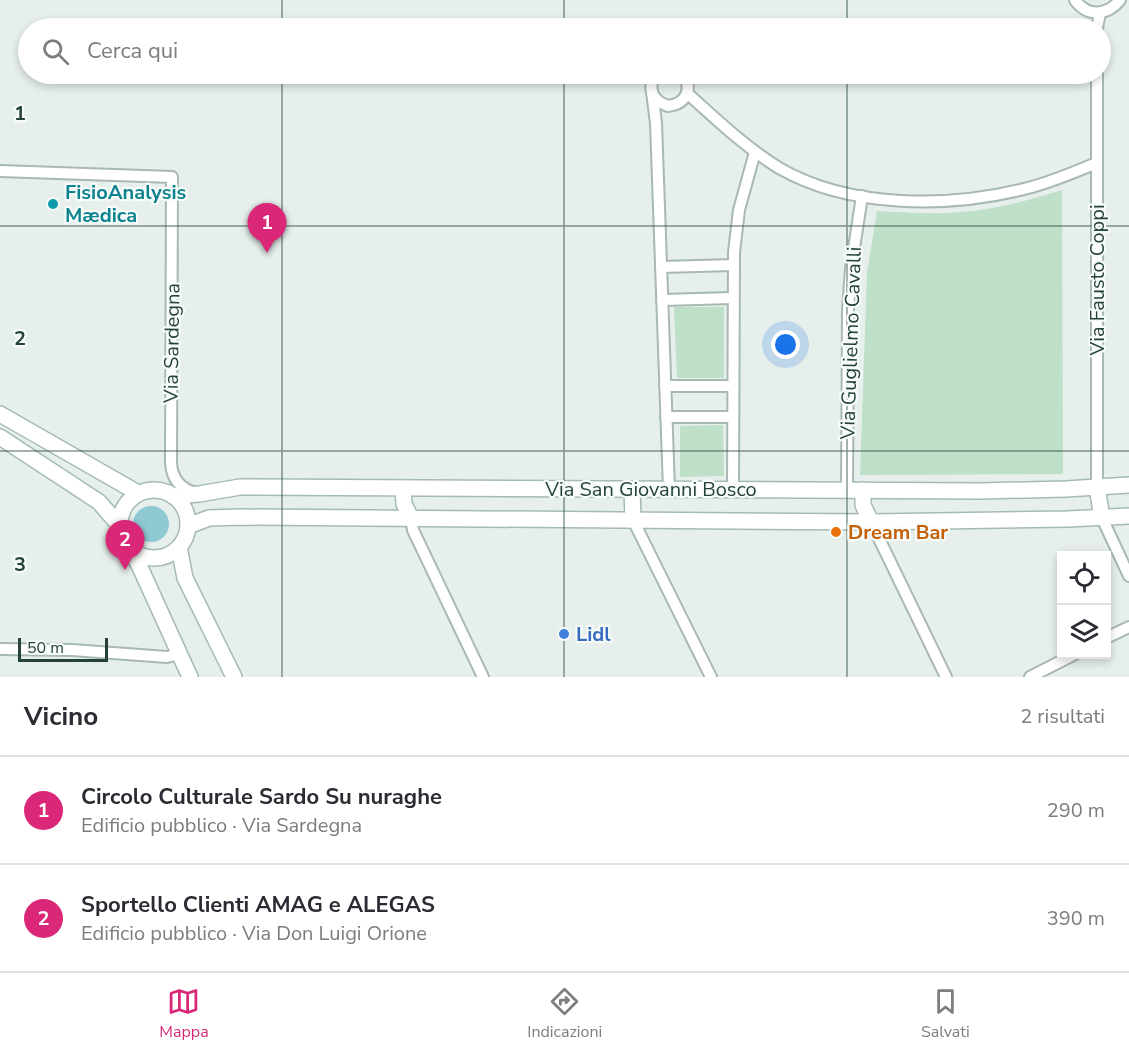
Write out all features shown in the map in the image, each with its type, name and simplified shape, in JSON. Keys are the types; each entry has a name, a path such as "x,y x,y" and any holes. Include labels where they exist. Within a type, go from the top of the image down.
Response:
{"main road":[{"name":"Via San Giovanni Bosco","path":"0,414 138,493 156,489 173,496 240,487 980,491 1129,485"},
{"path":"0,436 99,502 119,525 124,540 139,566 190,677"},
{"path":"1097,487 1102,518"},
{"path":"403,489 404,504 411,518"},
{"path":"632,489 633,520"},
{"path":"863,490 863,505 871,522"},
{"path":"119,525 124,506 138,493"},
{"path":"124,540 134,552 149,558 165,556 179,547 188,526 186,512 173,496"},
{"name":"Via San Giovanni Bosco","path":"188,526 209,518 871,522 1129,516"},
{"path":"179,547 185,578 234,677"}],"street":[{"path":"1075,0 1083,9 1100,13 1114,7 1120,0"},
{"path":"1099,18 1100,13"},
{"path":"652,84 669,489"},
{"path":"656,134 664,115 681,102 687,93 687,84"},
{"name":"Via Fausto Coppi","path":"1097,84 1097,487"},
{"path":"651,92 660,104 675,105"},
{"path":"687,93 754,152 781,169 812,183 861,196 905,200 974,199 1029,188 1097,164"},
{"path":"733,489 734,265 739,210 754,152"},
{"name":"Via Sardegna","path":"0,171 172,177 171,463 173,474 180,486 199,494"},
{"name":"Via Guglielmo Cavalli","path":"847,490 848,310 861,196"},
{"path":"661,267 734,265"},
{"path":"662,300 734,298"},
{"path":"665,386 733,386"},
{"path":"666,417 733,417"},
{"path":"411,518 413,530 483,677"},
{"path":"1102,518 1129,576"},
{"path":"633,520 711,677"},
{"path":"871,522 946,677"},
{"path":"1111,637 1129,627"},
{"path":"0,649 72,650 167,657 179,654"},
{"path":"1030,677 1065,659"}],"green space":[{"path":"1062,190 1063,474 860,475 867,273 877,211 950,213 974,211 1012,204"},
{"path":"674,307 724,307 724,378 677,378"},
{"path":"723,425 724,476 680,477 680,426"}],"water":[{"path":"151,506 163,512 169,524 163,536 151,542 139,536 133,524 139,512"}],"place":[{"name":"FisioAnalysis Mædica","path":"53,204"},
{"name":"Circolo Culturale Sardo Su nuraghe","path":"267,253"},
{"name":"Dream Bar","path":"836,532"},
{"name":"Sportello Clienti AMAG e ALEGAS","path":"125,570"},
{"name":"Lidl","path":"564,634"}]}
